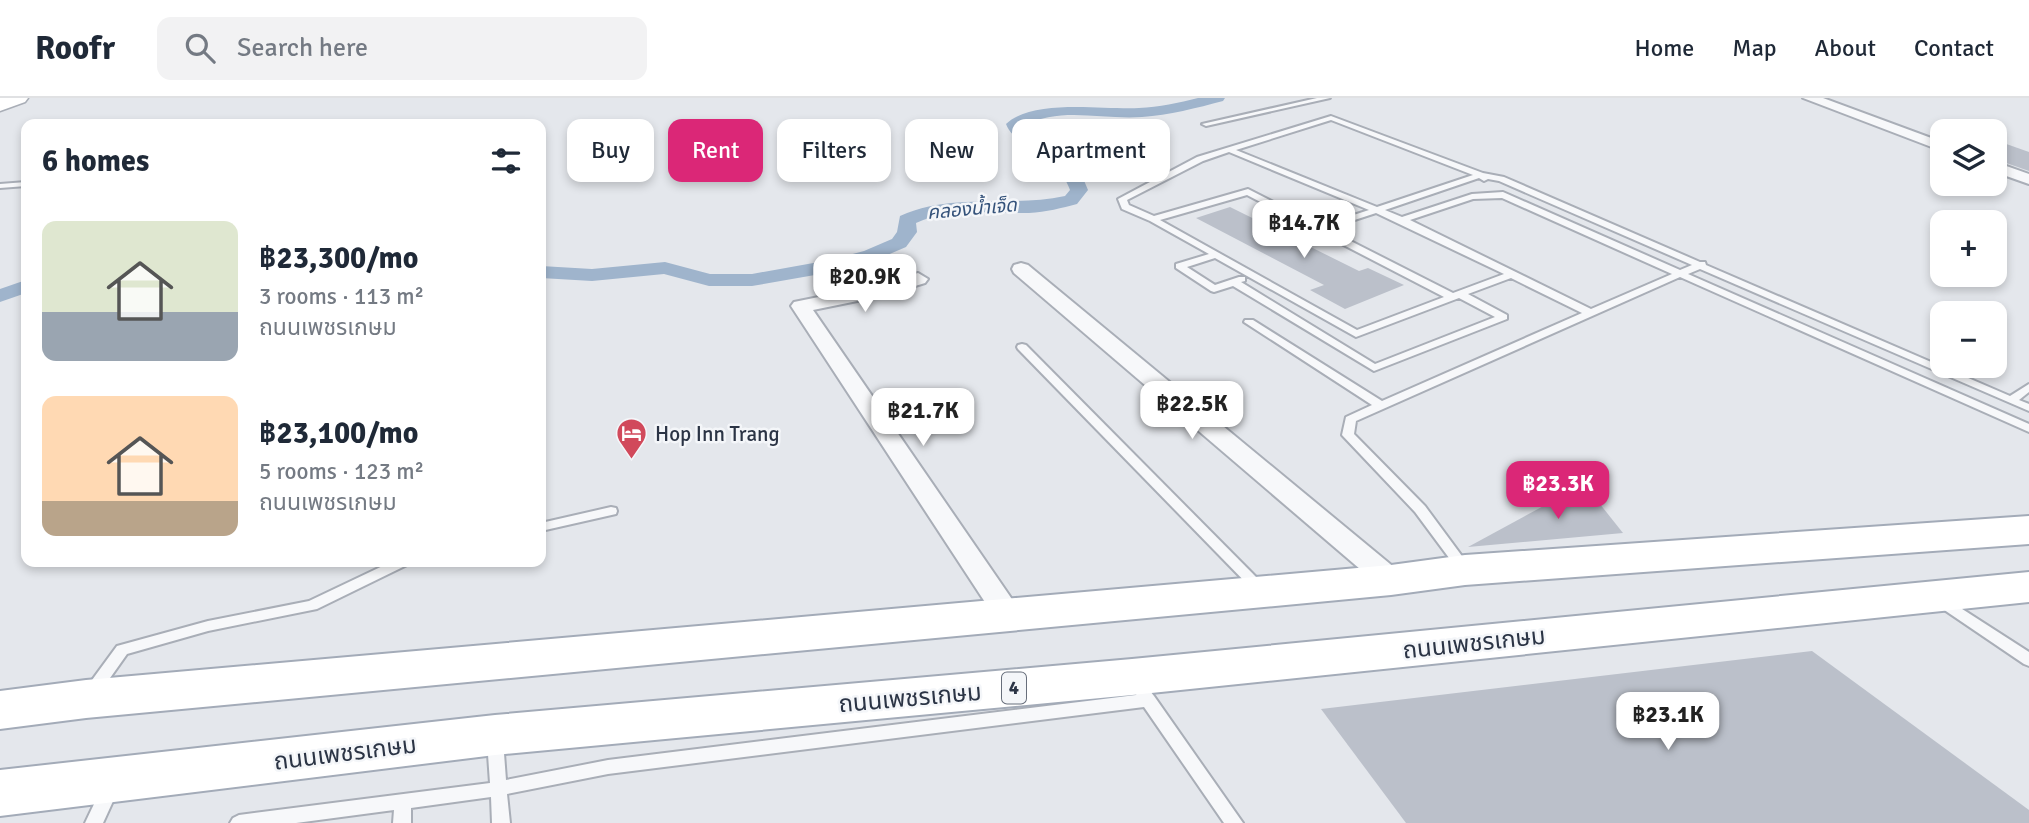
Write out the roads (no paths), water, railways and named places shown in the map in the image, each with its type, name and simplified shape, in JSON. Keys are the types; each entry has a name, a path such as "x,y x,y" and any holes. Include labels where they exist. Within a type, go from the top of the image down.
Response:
{"main road":[{"path":"0,105 18,98"},
{"path":"0,710 86,699 1391,580 1465,570 2029,530"},
{"name":"ถนนเพชรเกษม","path":"0,793 495,736 1140,689 2029,587"}],"street":[{"path":"1810,98 1930,143"},
{"path":"2007,171 2029,179"},
{"path":"1021,268 1391,580"},
{"path":"918,279 882,290 801,306 1008,615"}],"lane":[{"path":"1327,98 1317,108 1200,159 1122,199 1125,207 1153,219 1356,334 1512,274"},
{"path":"1206,124 1317,108 1481,175 1512,182 2029,408"},
{"path":"1227,149 1402,220 1590,313"},
{"path":"1481,175 1495,195"},
{"path":"1319,229 1481,175"},
{"path":"0,186 21,184"},
{"path":"1153,219 1248,192 1503,317 1374,368 1234,282"},
{"path":"1402,220 1472,197 1495,195 1517,200 2029,428"},
{"path":"1216,255 1179,267 1214,289 1252,275"},
{"path":"1465,570 1420,509 1348,435 1350,419 1702,264"},
{"path":"1249,323 1381,406"},
{"path":"1022,348 1262,591"},
{"path":"2011,400 2029,387"},
{"path":"546,526 611,511"},
{"path":"86,699 122,650 208,626 312,605 392,567"},
{"path":"1936,597 2029,660"},
{"path":"239,823 297,820 499,789 608,767 1140,689 1234,823"},
{"path":"495,736 501,823"},
{"path":"94,823 114,780"},
{"path":"402,823 403,803"}],"waterway":[{"name":"คลองน้ำเจ็ด","path":"546,272 592,275 665,268 709,280 752,280 832,266 871,255 899,243 907,232 907,220 921,213 968,206 1033,207 1071,200 1079,190 1074,175 1030,137 1018,133 1014,124 1028,117 1057,110 1143,113 1218,98"},
{"name":"คลองน้ำเจ็ด","path":"0,296 21,288"}],"place":[{"name":"Hop Inn Trang","path":"632,461"}]}
